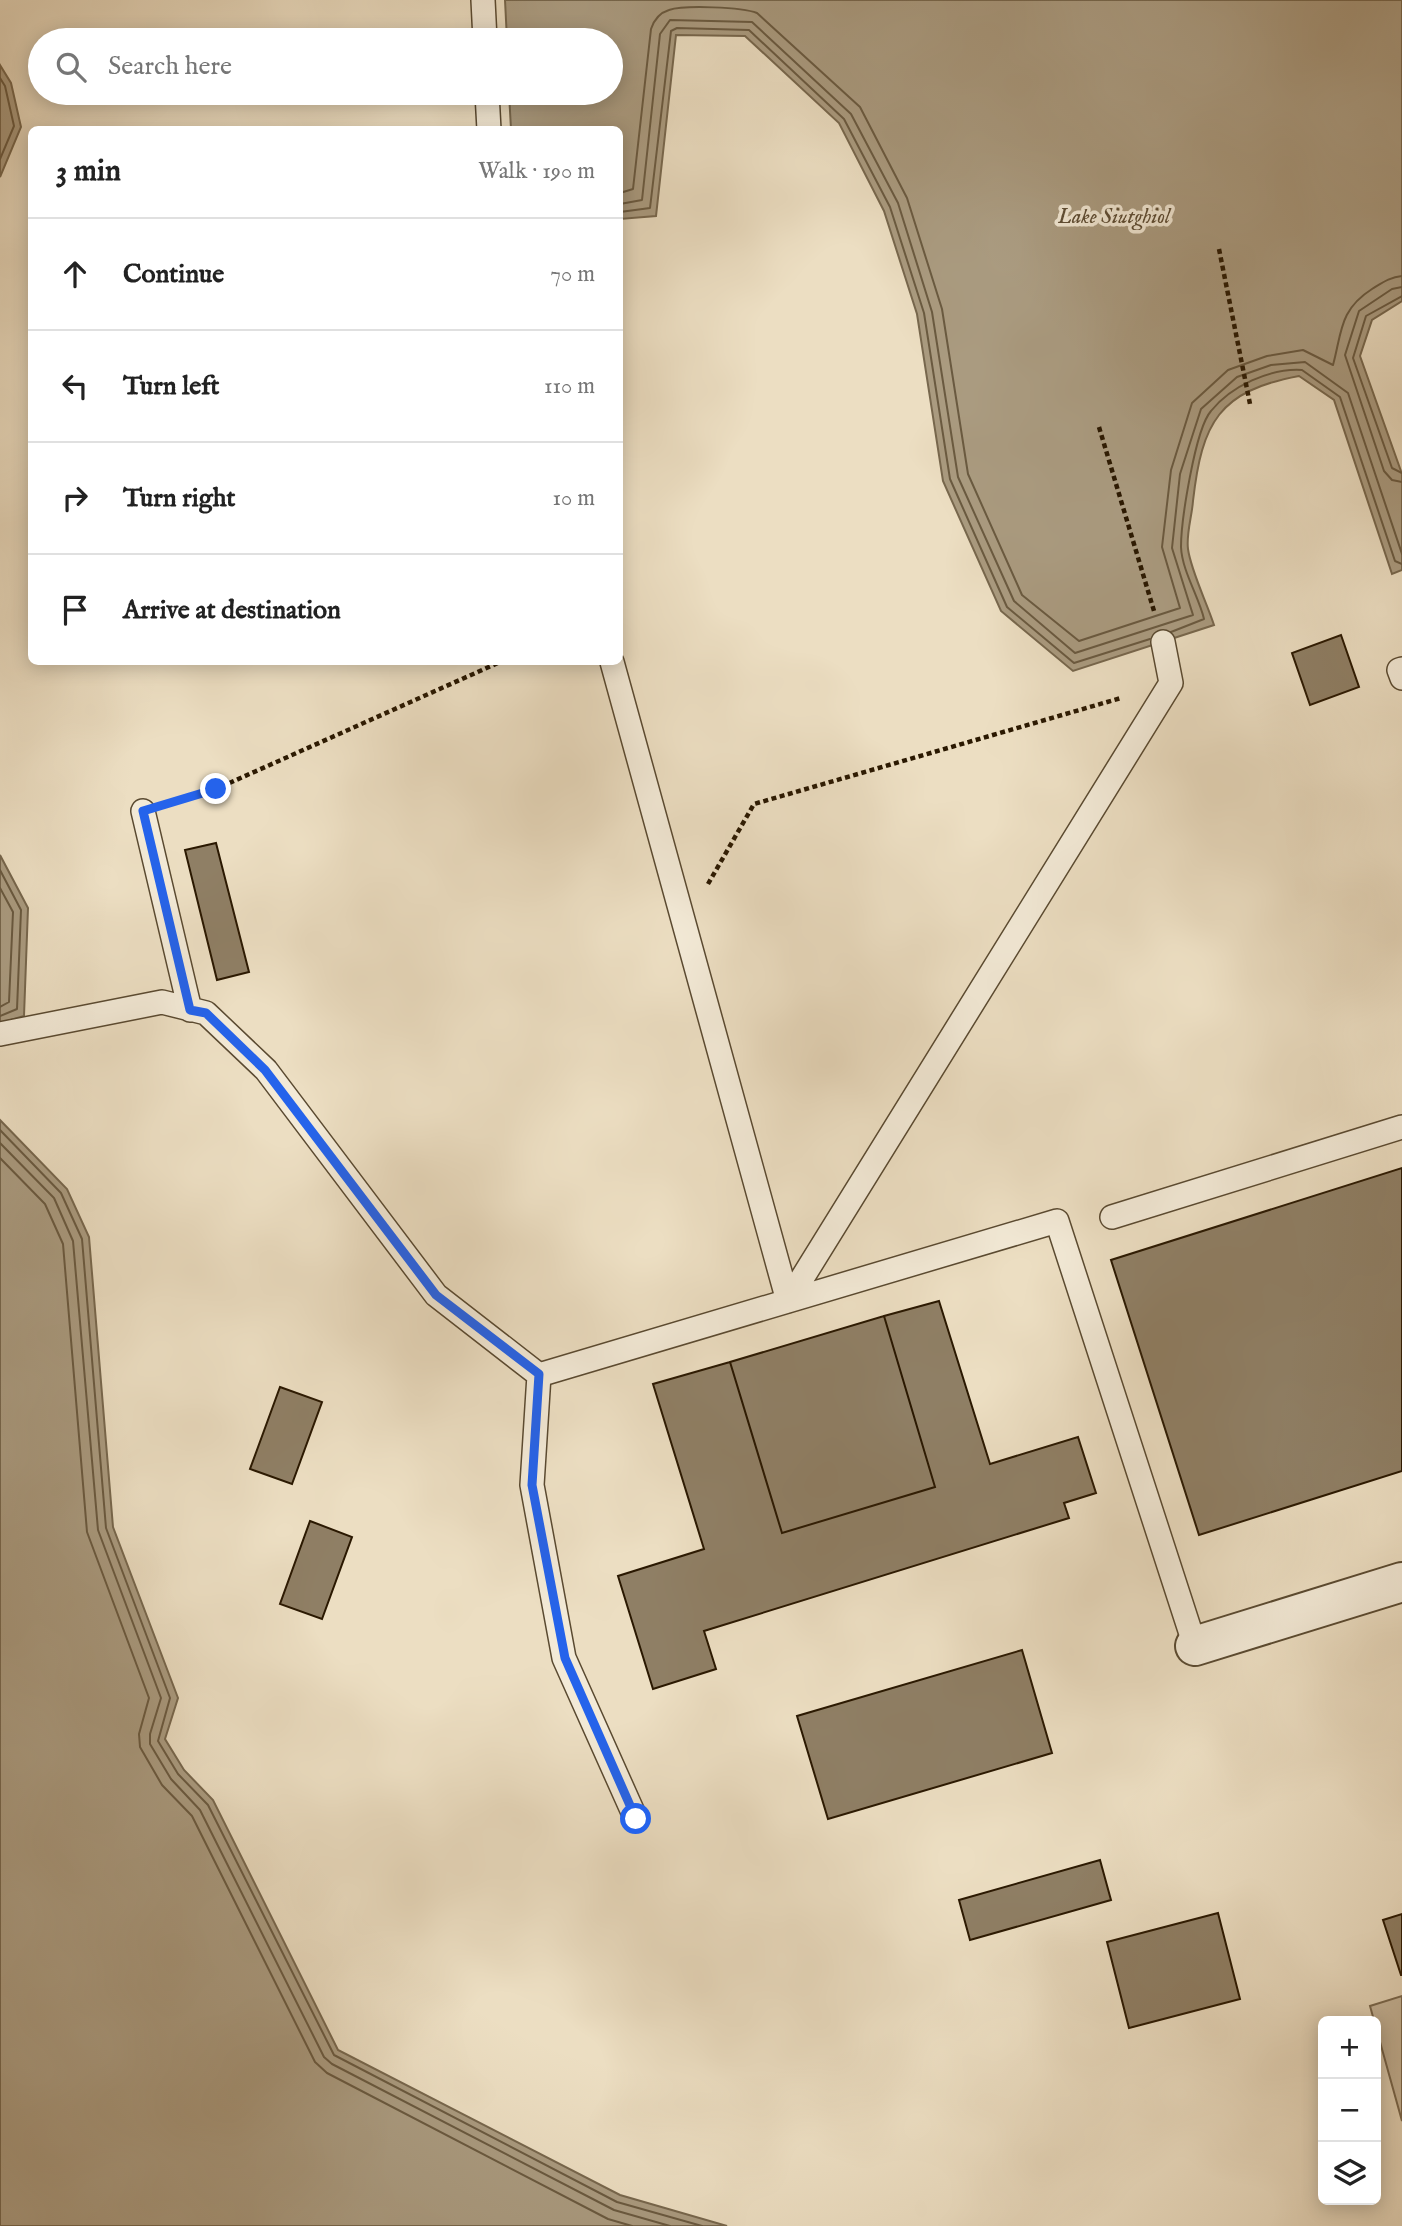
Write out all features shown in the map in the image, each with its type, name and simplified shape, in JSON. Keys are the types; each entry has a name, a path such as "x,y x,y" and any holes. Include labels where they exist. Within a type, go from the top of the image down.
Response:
{"street":[{"path":"1195,1646 1402,1582"}],"lane":[{"path":"483,0 484,28"},
{"path":"488,105 489,126"},
{"path":"788,1301 1171,683 1163,642"},
{"path":"613,665 788,1301"},
{"path":"1402,669 1399,670 1402,678"},
{"path":"143,811 190,1010"},
{"path":"0,1034 162,1002 206,1013 265,1070 436,1295 539,1374"},
{"path":"1112,1217 1402,1127"},
{"path":"539,1374 1057,1221 1195,1646"},
{"path":"539,1374 532,1485 565,1658 636,1819"}],"path":[{"path":"1219,249 1250,404"},
{"path":"1099,427 1163,642"},
{"path":"143,811 216,789 493,665"},
{"path":"684,924 754,804 1171,683"}],"shaded area":[{"path":"1402,1996 1402,2121 1381,2046 1381,2016 1373,2016 1370,2006"}],"water":[{"name":"Lake Siutghiol","path":"505,0 1402,0 1402,301 1372,320 1360,356 1402,474 1402,570 1392,574 1334,400 1299,376 1272,382 1233,401 1219,414 1202,450 1188,543 1192,567 1214,625 1073,671 1001,611 943,481 917,314 884,211 839,123 745,36 676,35 656,216 623,219 623,126 511,126 510,105 623,105 623,28 506,28"},
{"path":"0,65 11,83 21,127 0,177"},
{"path":"0,855 28,908 24,1016 0,1023"},
{"path":"0,1120 67,1189 89,1237 113,1527 178,1698 165,1739 184,1770 213,1800 338,2050 620,2195 727,2226 0,2226"}],"building":[{"path":"1341,635 1359,687 1310,705 1292,653"},
{"path":"216,843 249,972 217,980 185,850"},
{"path":"1402,1168 1402,1471 1199,1535 1111,1260"},
{"path":"939,1301 990,1464 1078,1437 1096,1493 1064,1503 1069,1518 704,1631 716,1669 653,1689 618,1576 704,1549 653,1384 730,1362 782,1533 935,1487 884,1316"},
{"path":"884,1316 935,1487 782,1533 730,1362"},
{"path":"280,1387 322,1402 292,1484 250,1469"},
{"path":"310,1521 352,1537 322,1619 280,1604"},
{"path":"1022,1650 1052,1753 828,1819 797,1716"},
{"path":"1100,1860 1111,1900 970,1940 959,1900"},
{"path":"1218,1913 1240,1999 1129,2028 1107,1942"},
{"path":"1402,1914 1402,1975 1401,1975 1383,1920"}],"route":[{"path":"216,789 143,811 190,1010 206,1013 265,1070 436,1295 539,1374 532,1485 565,1658 636,1819"}]}
